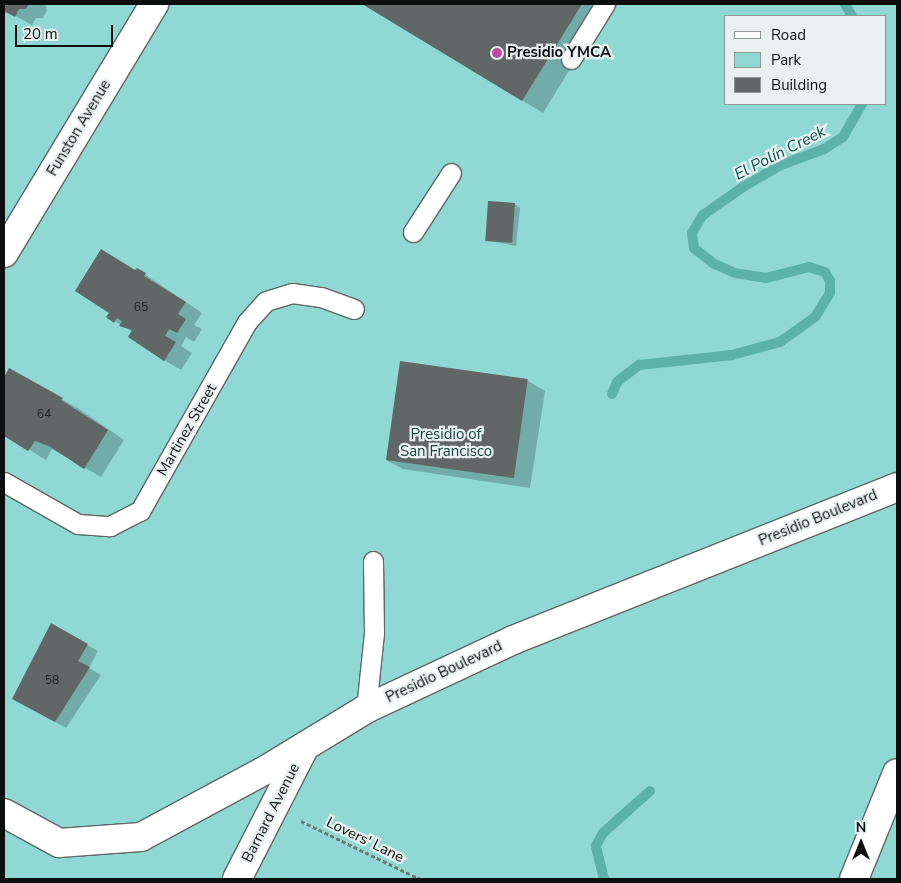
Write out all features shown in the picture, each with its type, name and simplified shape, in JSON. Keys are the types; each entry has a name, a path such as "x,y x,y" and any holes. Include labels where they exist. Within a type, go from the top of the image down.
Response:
{"street":[{"name":"Funston Avenue","path":"4,253 154,4"},
{"name":"Presidio Boulevard","path":"4,813 59,843 141,837 306,746 366,709 512,640 897,487"},
{"name":"Barnard Avenue","path":"237,879 306,746"},
{"path":"854,879 897,773"}],"lane":[{"path":"571,59 605,4"},
{"path":"413,232 451,174"},
{"name":"Martinez Street","path":"4,482 78,524 110,526 125,519 140,511 247,322 266,301 292,293 320,297 354,309"},
{"path":"366,709 374,633 373,560"}],"path":[{"name":"Lovers' Lane","path":"300,820 420,879"},
{"path":"404,879 409,874"}],"green space":[{"name":"Presidio of San Francisco","path":"4,4 897,4 897,879 4,879"}],"building":[{"path":"4,4 29,4 26,9 19,9 15,17 4,11"},
{"name":"Presidio YMCA","path":"362,4 582,4 522,101"},
{"path":"488,201 515,203 512,243 485,241"},
{"path":"101,249 135,270 137,268 146,273 144,276 186,302 178,314 186,319 177,333 169,329 165,336 176,342 164,361 128,337 132,330 119,326 122,321 117,318 114,323 106,317 109,313 75,291"},
{"path":"400,361 528,379 514,478 386,460"},
{"path":"9,368 63,398 61,400 108,430 84,469 49,446 35,441 28,451 4,436 4,377"},
{"path":"51,623 88,644 78,661 90,667 55,722 12,699"}],"waterway":[{"name":"El Polín Creek","path":"845,4 851,15"},
{"name":"El Polín Creek","path":"612,394 617,382 639,365 732,355 780,342 815,317 830,293 830,281 825,272 809,267 766,278 735,273 713,263 694,248 692,233 703,215 743,187 781,165 824,149 843,137 861,105"},
{"name":"El Polín Creek","path":"604,879 596,846 603,833 650,791"}],"place":[{"name":"Presidio YMCA","path":"497,53"}]}
